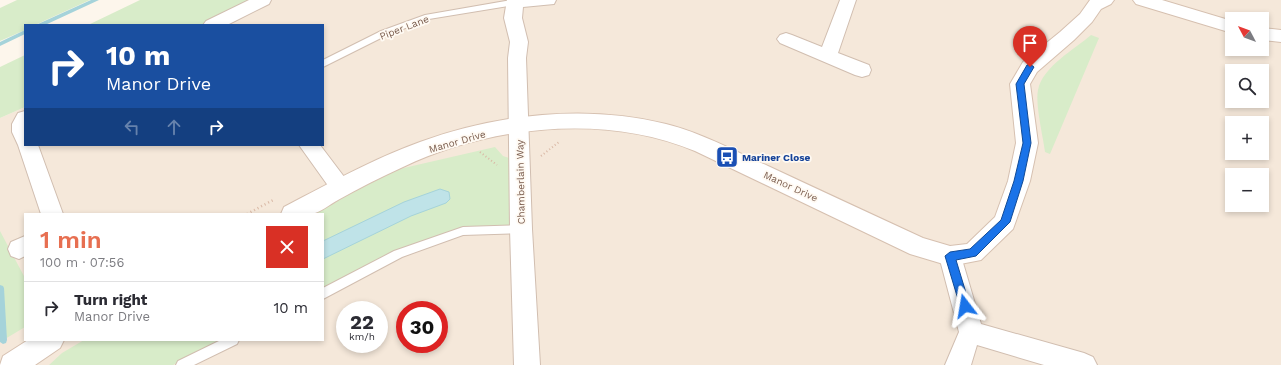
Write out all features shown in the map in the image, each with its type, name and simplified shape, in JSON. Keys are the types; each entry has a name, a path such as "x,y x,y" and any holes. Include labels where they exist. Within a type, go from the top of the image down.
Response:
{"street":[{"path":"222,23 263,0"},
{"path":"515,1 548,0"},
{"path":"828,56 848,0"},
{"name":"Manor Drive","path":"294,213 341,188 421,152 473,134 519,126 550,123 608,122 668,133 706,146 918,247 950,256 973,253 1005,222 1019,181 1027,143 1020,84 1030,67 1086,18 1095,5 1105,0"},
{"path":"1142,0 1225,25"},
{"name":"Chamberlain Way","path":"515,1 513,18 519,42 521,229 527,365"},
{"path":"1269,35 1281,36"},
{"path":"786,39 862,70"},
{"path":"24,120 21,126 24,138"},
{"path":"28,146 52,213"},
{"path":"310,146 341,188"},
{"path":"950,256 971,332 961,354 958,365"},
{"path":"971,332 1084,365"},
{"path":"12,365 49,341"}],"lane":[{"name":"Piper Lane","path":"324,63 384,33 428,17 515,1"},
{"path":"324,293 398,254 463,231 521,229"},
{"path":"182,365 231,341"}],"path":[{"path":"473,134 476,149 504,169 535,166 535,160 560,142"}],"shaded area":[{"path":"253,0 1281,0 1281,365 0,365 0,118 24,107 24,146 324,146 324,24 205,24"}],"green space":[{"path":"17,0 90,0 37,24 24,24 24,30 0,41 0,8"},
{"path":"140,0 253,0 204,24 90,24"},
{"path":"1091,35 1099,38 1050,154 1045,152 1038,112 1037,96 1041,81 1052,66"},
{"path":"24,55 24,107 0,118 0,67"},
{"path":"495,147 503,156 516,160 516,226 462,228 324,288 324,213 305,213 395,170"},
{"path":"0,231 24,276 24,328 0,342"},
{"path":"82,341 220,341 173,365 49,365 62,353"}],"water":[{"path":"440,189 449,192 450,199 446,203 411,216 324,259 324,241 404,202"}],"waterway":[{"path":"42,24 96,0"},
{"path":"0,44 24,32"},
{"path":"0,288 3,340"}],"place":[{"name":"Mariner Close","path":"727,157"}],"route":[{"path":"965,306 950,256 973,253 1005,222 1019,181 1027,143 1020,84 1030,67"}]}
